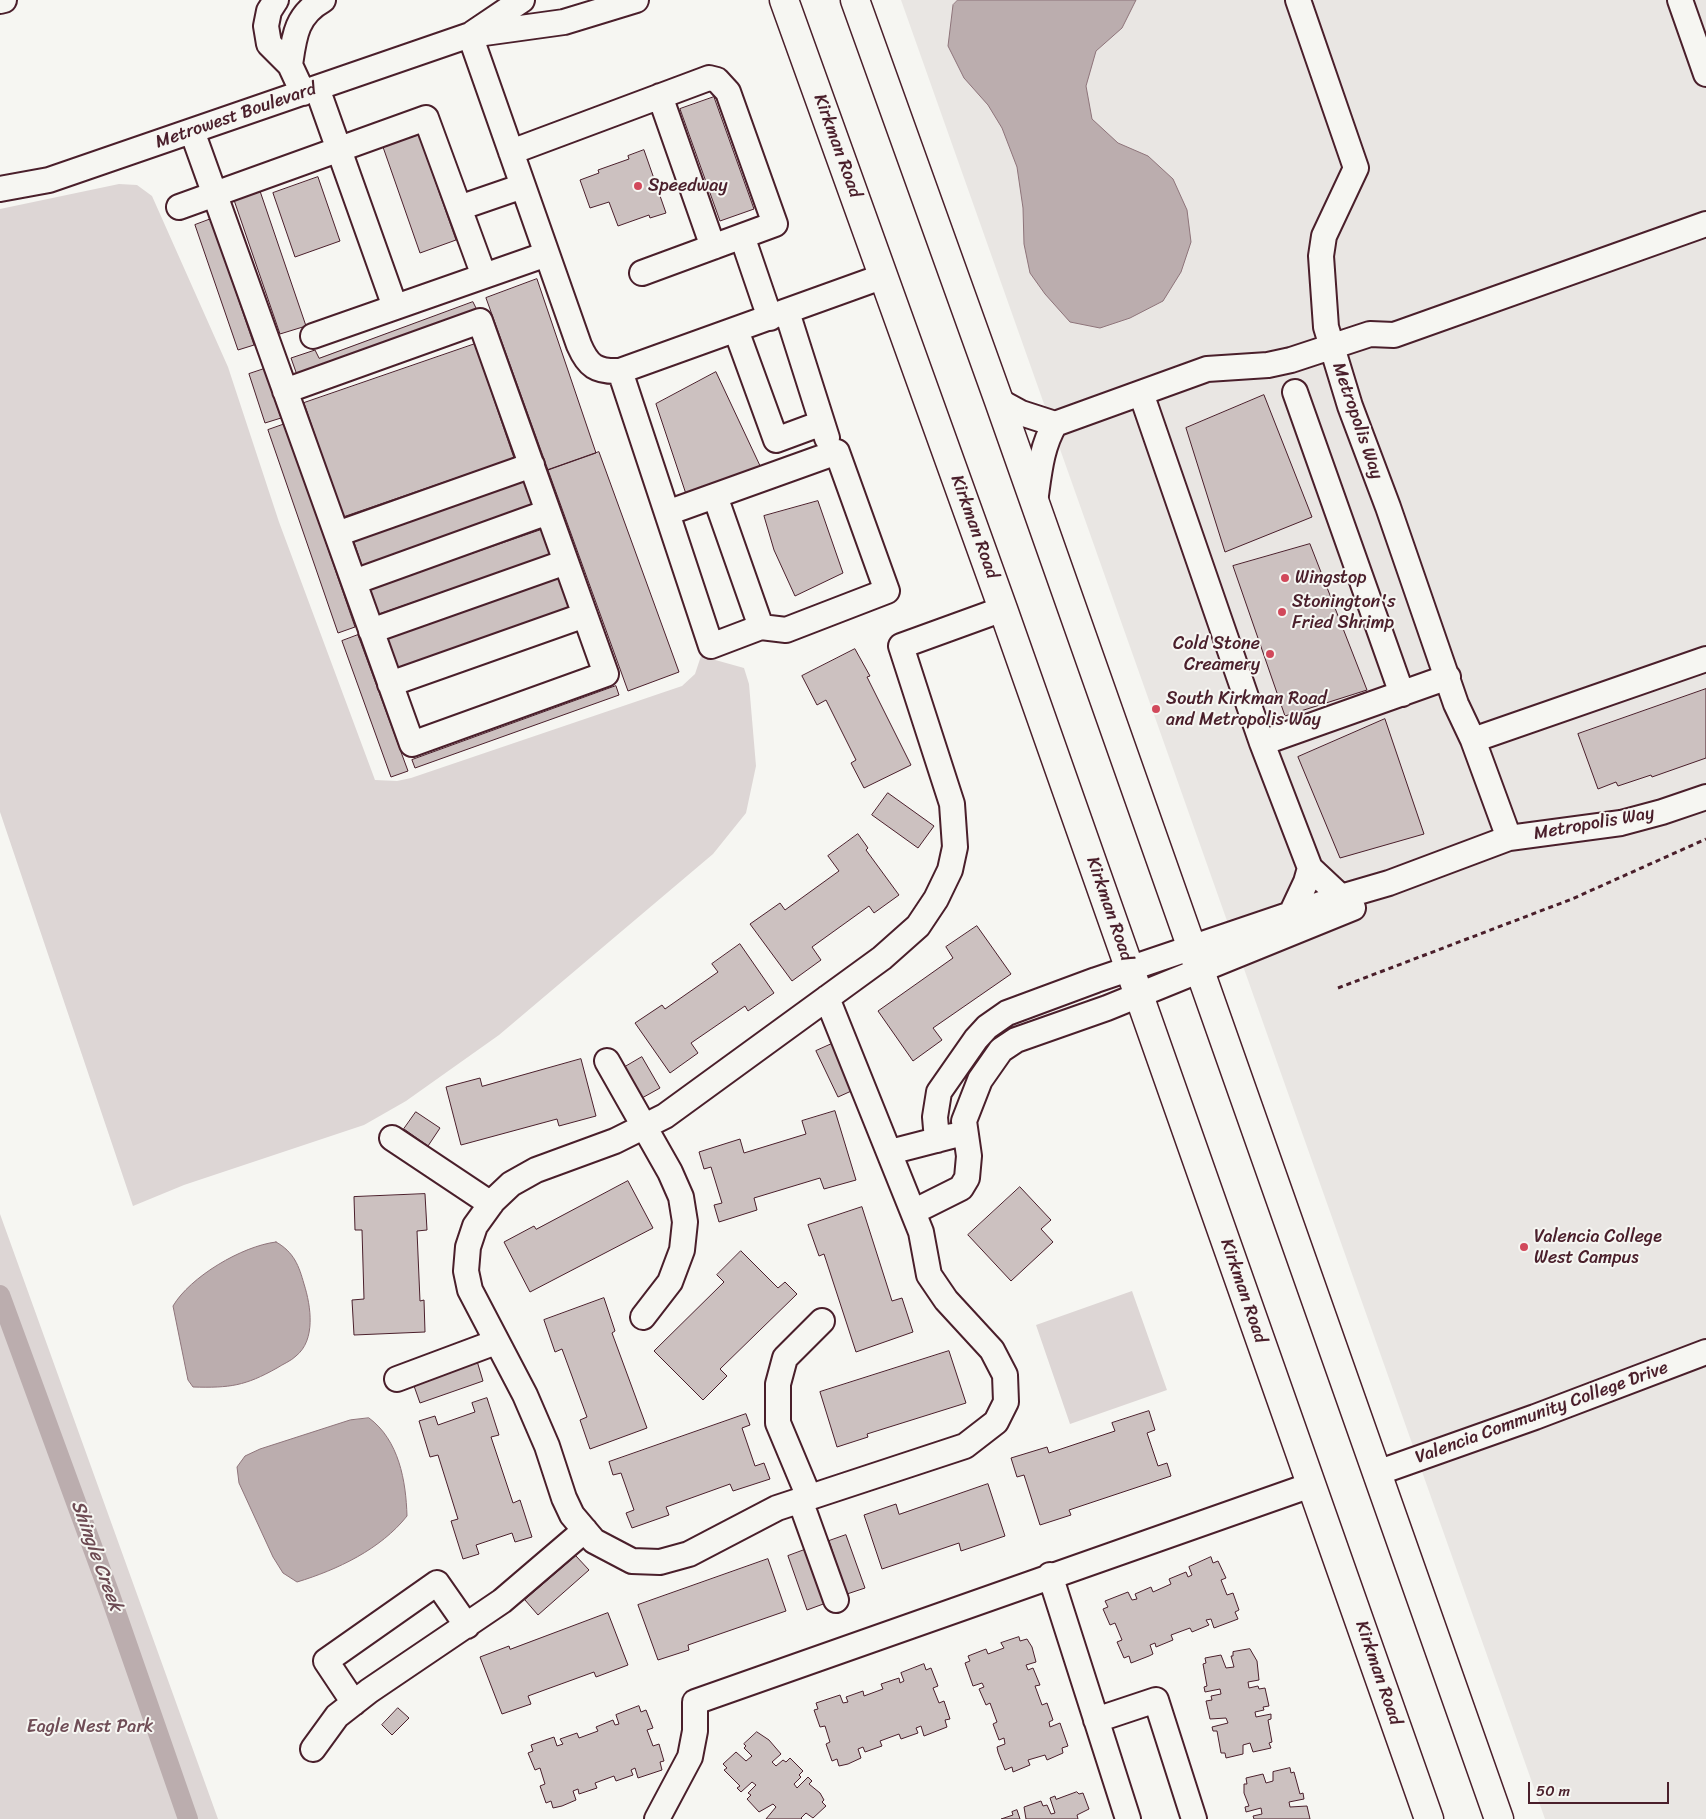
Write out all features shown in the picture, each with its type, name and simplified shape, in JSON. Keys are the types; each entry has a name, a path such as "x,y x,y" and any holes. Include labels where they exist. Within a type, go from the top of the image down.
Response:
{"main road":[{"name":"Kirkman Road","path":"784,0 1003,609 1429,1819"},
{"path":"855,0 1035,502 1499,1819"}],"street":[{"path":"0,1 4,0"},
{"path":"276,0 269,11 266,26 269,44 290,65 310,90 340,149 395,307"},
{"path":"290,65 305,9 323,0"},
{"name":"Metrowest Boulevard","path":"470,35 522,0"},
{"name":"Metrowest Boulevard","path":"0,189 49,180 470,35 564,22 636,0"},
{"name":"Metropolis Way","path":"1298,0 1356,168 1324,236 1322,256 1324,313 1332,347 1353,414 1388,507 1456,704 1473,740 1510,838"},
{"path":"1680,0 1706,74"},
{"path":"470,35 586,360 607,372 620,371 884,276"},
{"path":"511,152 709,78 717,80 728,92 775,224 642,273"},
{"path":"660,96 713,247"},
{"path":"179,207 426,118 484,276"},
{"path":"192,131 412,744 606,674 480,321 285,390"},
{"path":"459,208 523,186"},
{"path":"999,401 1021,413 1055,424 1207,369 1268,365 1370,334 1394,335 1706,224"},
{"path":"742,236 778,315 822,423 832,454"},
{"path":"313,336 547,254"},
{"path":"736,330 776,440 822,423"},
{"path":"620,371 711,646 761,627 786,630 887,591 837,452 667,513"},
{"path":"1295,392 1402,694"},
{"path":"1141,393 1262,743 1310,868 1341,897"},
{"path":"1035,502 1041,462 1049,435 1055,424"},
{"path":"337,534 532,465"},
{"path":"715,496 761,627"},
{"path":"354,582 548,512"},
{"path":"372,631 566,562"},
{"path":"827,998 921,1232 929,1275 946,1300 992,1350 1005,1375 1006,1402 996,1422 965,1446 777,1508 689,1554 660,1562 632,1561 594,1541 572,1515 564,1498 547,1446 525,1395 470,1290 466,1271 468,1246 475,1226 491,1204 511,1184 536,1170 615,1141 665,1116 827,998 882,958 918,926 936,899 952,862 955,846 952,804 901,646 1003,609"},
{"path":"390,684 585,614"},
{"path":"1473,740 1706,659"},
{"path":"1262,743 1448,677"},
{"name":"Metropolis Way","path":"1389,883 1510,838 1620,823 1662,812 1706,797"},
{"path":"1290,914 1306,882 1310,868"},
{"path":"937,1140 935,1117 939,1092 976,1039 987,1027 1007,1013 1130,968 1196,959 1348,911 1389,883"},
{"path":"913,1212 961,1188 967,1178 969,1156 964,1121 980,1080 1001,1050 1016,1040 1139,995 1196,959 1290,914 1389,883"},
{"path":"1007,1013 1016,1040"},
{"path":"607,1060 670,1172 681,1197 685,1222 682,1250 670,1282 643,1317"},
{"path":"890,1152 966,1133"},
{"path":"392,1138 491,1204"},
{"path":"822,1321 785,1358 778,1384 778,1423 836,1600"},
{"path":"397,1379 496,1342"},
{"name":"Valencia Community College Drive","path":"1377,1473 1535,1417 1706,1352"},
{"path":"657,1819 690,1757 695,1732 695,1702 1050,1575 1311,1485"},
{"path":"313,1749 337,1716 502,1601 585,1530"},
{"path":"1050,1575 1128,1819"},
{"path":"354,1703 326,1661 437,1583 467,1626"},
{"path":"1096,1720 1156,1700 1194,1819"}],"path":[{"path":"1338,988 1572,899 1706,840"}],"shaded area":[{"path":"901,0 1706,0 1706,1819 1545,1819"},
{"path":"958,0 1136,0 1122,28 1096,51 1086,86 1092,119 1118,143 1148,156 1173,179 1187,210 1191,242 1181,272 1163,301 1130,318 1100,328 1070,322 1045,294 1030,273 1024,244 1023,208 1017,167 1002,128 988,105 964,78 948,46 953,5"},
{"path":"276,1242 287,1250 295,1260 300,1271 310,1312 307,1341 296,1356 256,1379 237,1385 193,1387 188,1380 173,1306 191,1284 218,1265 248,1250"},
{"path":"369,1418 379,1427 394,1449 405,1489 407,1516 384,1539 357,1557 343,1565 297,1582 283,1573 273,1557 239,1483 237,1467 245,1456 260,1449 350,1420"}],"green space":[{"path":"119,184 137,185 152,196 228,367 279,522 375,780 397,781 411,778 682,686 695,674 701,656 744,668 749,684 756,766 746,813 713,854 499,1035 406,1101 364,1125 184,1185 133,1206 0,812 0,209"},
{"name":"Eagle Nest Park","path":"0,1214 218,1819 0,1819"},
{"path":"1132,1291 1167,1390 1070,1424 1036,1325"}],"building":[{"path":"714,97 754,209 720,221 680,109"},
{"path":"419,135 456,240 420,253 383,147"},
{"path":"644,150 666,213 650,218 649,215 618,226 609,202 590,208 580,180 599,173 598,170 629,159 628,156"},
{"path":"318,177 340,241 295,257 273,193"},
{"path":"260,191 306,326 280,334 234,200"},
{"path":"211,219 254,345 238,350 195,225"},
{"path":"537,279 596,453 548,470 486,298"},
{"path":"473,302 477,310 297,375 291,358 315,350 319,358"},
{"path":"475,344 514,458 343,517 304,403"},
{"path":"264,369 281,418 265,423 249,374"},
{"path":"716,372 762,470 686,494 656,404"},
{"path":"1264,395 1312,517 1225,552 1186,428"},
{"path":"285,424 355,627 338,633 268,430"},
{"path":"599,452 679,672 628,691 548,470"},
{"path":"524,480 533,507 362,566 353,539"},
{"path":"818,501 843,573 795,596 774,550 764,516"},
{"path":"541,530 550,555 379,614 370,589"},
{"path":"1310,544 1367,690 1285,716 1233,566"},
{"path":"559,578 571,611 399,671 387,637"},
{"path":"358,635 408,771 391,777 342,641"},
{"path":"855,649 870,676 867,677 911,765 864,788 851,763 856,760 826,700 817,705 802,676"},
{"path":"616,686 619,695 415,768 412,760"},
{"path":"1706,689 1706,758 1652,777 1651,775 1618,786 1616,782 1598,789 1578,734"},
{"path":"1385,719 1424,834 1340,858 1298,757"},
{"path":"888,793 934,826 918,848 872,815"},
{"path":"858,834 868,848 866,850 899,895 874,913 869,906 812,947 821,960 792,981 750,924 780,903 785,910 839,871 828,856"},
{"path":"977,926 1011,974 933,1028 942,1040 913,1061 878,1011 953,958 946,947"},
{"path":"740,944 774,993 748,1011 745,1006 691,1043 698,1053 670,1073 635,1023 662,1005 665,1009 718,972 712,964"},
{"path":"836,1042 858,1088 838,1097 816,1051"},
{"path":"642,1057 660,1088 642,1098 625,1067"},
{"path":"581,1059 596,1116 559,1126 557,1119 461,1145 446,1087 480,1078 482,1086"},
{"path":"835,1111 856,1180 824,1189 820,1178 754,1198 757,1210 719,1222 714,1205 722,1203 711,1167 704,1169 699,1152 740,1139 744,1153 806,1134 802,1121"},
{"path":"416,1112 440,1128 428,1146 404,1129"},
{"path":"628,1181 653,1228 530,1292 504,1242 534,1226 536,1229"},
{"path":"1020,1187 1051,1220 1041,1229 1053,1242 1011,1281 968,1235"},
{"path":"425,1194 427,1230 417,1231 420,1301 424,1300 425,1332 354,1335 352,1300 364,1299 362,1230 355,1230 354,1197"},
{"path":"862,1207 892,1301 902,1298 913,1332 856,1352 824,1254 819,1256 808,1225"},
{"path":"741,1251 778,1288 785,1282 797,1294 720,1369 727,1376 703,1400 654,1351 724,1282 717,1275"},
{"path":"604,1298 615,1331 612,1333 647,1428 590,1449 580,1420 587,1417 562,1349 555,1352 544,1320"},
{"path":"949,1351 966,1403 867,1434 868,1437 837,1447 820,1392"},
{"path":"477,1361 483,1381 420,1403 413,1383"},
{"path":"487,1398 499,1435 491,1437 513,1503 520,1500 532,1537 515,1542 512,1533 476,1545 479,1554 463,1559 451,1521 458,1519 438,1455 430,1457 419,1421 435,1416 438,1425 475,1412 472,1403"},
{"path":"1149,1411 1155,1430 1147,1433 1158,1466 1167,1463 1171,1476 1069,1510 1071,1515 1040,1525 1024,1475 1017,1477 1011,1458 1047,1447 1049,1453 1115,1431 1112,1423"},
{"path":"746,1414 750,1425 742,1428 755,1466 764,1463 770,1479 733,1491 730,1484 666,1507 669,1515 632,1528 626,1513 634,1510 621,1473 613,1475 609,1462"},
{"path":"988,1484 1005,1536 961,1551 959,1543 882,1569 864,1515 896,1504 899,1514"},
{"path":"846,1535 865,1588 847,1594 829,1541"},
{"path":"807,1549 826,1603 807,1610 788,1556"},
{"path":"576,1556 589,1570 538,1615 525,1600"},
{"path":"1211,1557 1213,1563 1218,1561 1226,1578 1221,1580 1227,1595 1233,1593 1239,1610 1235,1612 1238,1619 1214,1628 1211,1619 1206,1620 1209,1625 1192,1632 1190,1628 1171,1635 1173,1640 1156,1647 1155,1643 1150,1645 1153,1654 1149,1656 1131,1663 1129,1656 1124,1658 1117,1642 1122,1640 1115,1623 1110,1625 1103,1609 1108,1607 1105,1601 1128,1592 1132,1600 1137,1599 1135,1594 1151,1587 1153,1592 1171,1584 1169,1579 1186,1572 1188,1577 1192,1575 1189,1567"},
{"path":"768,1559 786,1611 688,1645 689,1650 658,1660 638,1605"},
{"path":"608,1613 628,1665 596,1677 594,1672 528,1696 531,1704 502,1714 480,1657 509,1646 510,1649"},
{"path":"1019,1637 1020,1641 1027,1639 1032,1647 1036,1662 1026,1665 1028,1670 1033,1668 1040,1685 1035,1686 1042,1705 1047,1703 1053,1720 1049,1722 1050,1727 1060,1723 1068,1746 1062,1748 1063,1753 1047,1760 1045,1755 1028,1760 1030,1765 1013,1772 1012,1767 1005,1770 998,1752 997,1747 1005,1744 1004,1738 999,1740 993,1724 997,1722 990,1703 986,1705 979,1689 984,1687 982,1683 973,1686 965,1663 970,1661 968,1656 986,1649 988,1654 1004,1648 1001,1643"},
{"path":"1250,1649 1257,1661 1259,1680 1248,1682 1249,1688 1258,1686 1259,1689 1265,1688 1269,1706 1263,1707 1264,1710 1255,1712 1256,1717 1271,1714 1271,1719 1268,1720 1272,1742 1269,1743 1271,1748 1253,1752 1250,1743 1243,1745 1243,1754 1226,1758 1225,1753 1221,1753 1217,1731 1213,1731 1212,1727 1228,1723 1226,1718 1210,1719 1206,1701 1212,1700 1211,1696 1221,1694 1220,1689 1205,1692 1204,1687 1207,1686 1203,1664 1206,1663 1205,1658 1221,1655 1226,1668 1234,1667 1231,1656 1233,1656 1233,1652"},
{"path":"924,1664 926,1670 931,1668 938,1686 933,1688 939,1703 944,1701 950,1719 945,1720 947,1727 924,1736 921,1726 916,1728 918,1733 901,1739 899,1734 880,1741 882,1746 865,1752 863,1747 858,1749 861,1758 848,1764 839,1766 837,1759 832,1761 826,1744 830,1742 825,1726 820,1727 814,1710 818,1709 816,1703 840,1695 843,1703 848,1702 846,1697 863,1691 864,1696 883,1689 881,1684 899,1678 900,1683 904,1681 901,1673"},
{"path":"639,1706 641,1712 646,1710 653,1728 647,1730 653,1746 659,1744 664,1761 660,1762 662,1770 638,1778 635,1768 631,1770 633,1775 616,1781 614,1776 595,1783 597,1788 579,1794 578,1789 573,1791 576,1800 562,1806 553,1808 551,1801 546,1803 540,1786 545,1784 540,1768 535,1770 528,1753 533,1751 531,1745 554,1737 557,1746 563,1744 560,1739 577,1733 579,1738 598,1731 596,1727 613,1720 615,1725 619,1724 616,1715"},
{"path":"398,1708 409,1718 392,1735 382,1725"},
{"path":"757,1732 769,1740 781,1754 772,1762 776,1766 783,1760 786,1762 790,1758 803,1771 799,1775 801,1777 794,1784 797,1788 808,1777 812,1781 809,1784 820,1793 824,1800 822,1802 826,1806 813,1818 806,1813 802,1819 766,1819 776,1807 773,1804 759,1812 747,1799 751,1795 748,1793 756,1785 752,1782 741,1792 737,1788 740,1786 724,1770 727,1768 723,1764 736,1752 746,1761 752,1756 744,1748 746,1746 744,1744"},
{"path":"1290,1768 1291,1773 1294,1772 1300,1794 1303,1793 1304,1799 1289,1802 1290,1807 1307,1806 1310,1819 1254,1819 1253,1816 1262,1814 1261,1808 1246,1812 1245,1807 1249,1806 1244,1793 1244,1784 1247,1784 1246,1778 1263,1774 1266,1783 1273,1781 1273,1772"},
{"path":"1077,1792 1079,1794 1083,1793 1089,1809 1077,1815 1078,1819 1026,1819 1024,1807 1041,1801 1043,1806 1047,1805 1051,1814 1055,1813 1050,1798 1055,1796 1056,1799"},
{"path":"1017,1810 1020,1819 1001,1819 1013,1815 1012,1812"}],"waterway":[{"name":"Shingle Creek","path":"0,1295 110,1595 188,1819"}],"place":[{"name":"Speedway","path":"638,186"},
{"name":"Wingstop","path":"1285,578"},
{"name":"Stonington's Fried Shrimp","path":"1282,612"},
{"name":"Cold Stone Creamery","path":"1270,654"},
{"name":"South Kirkman Road and Metropolis Way","path":"1156,709"},
{"name":"Valencia College West Campus","path":"1524,1247"}]}
